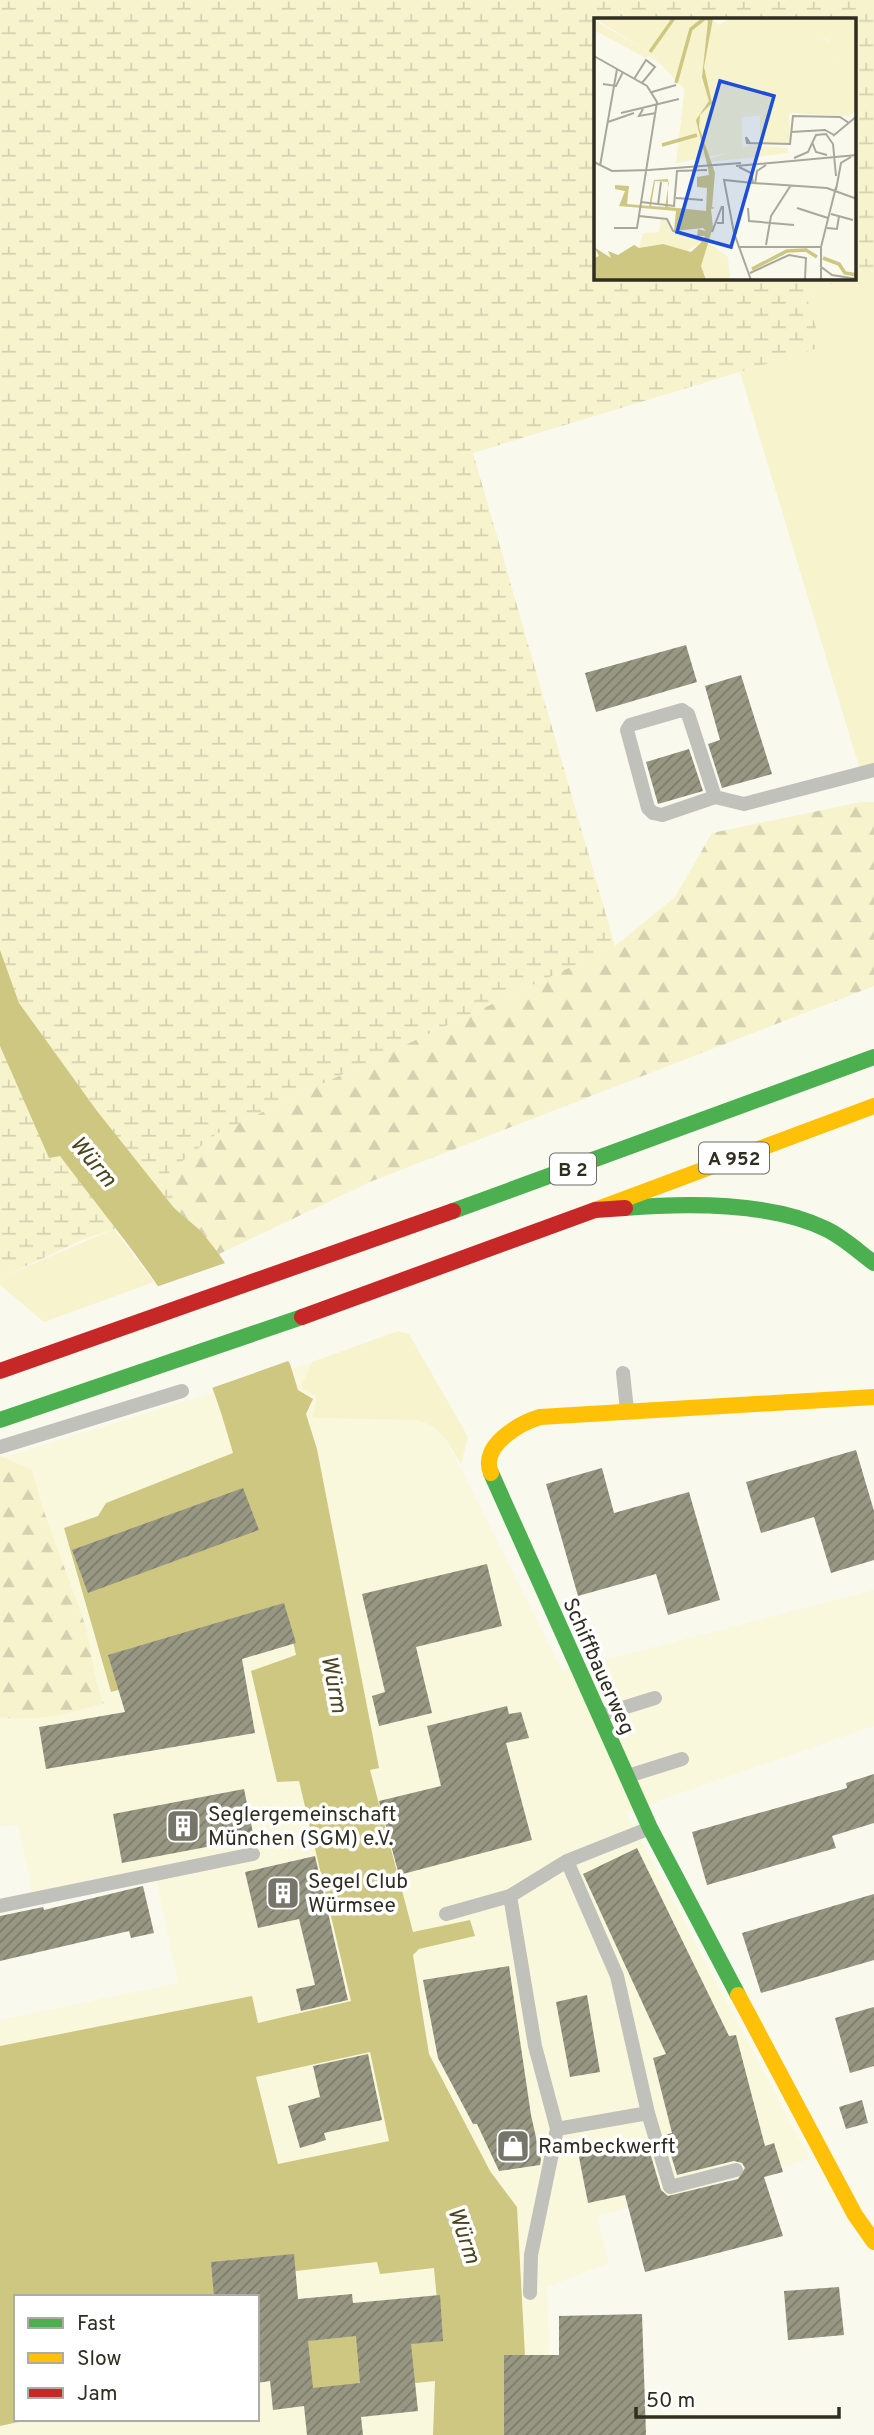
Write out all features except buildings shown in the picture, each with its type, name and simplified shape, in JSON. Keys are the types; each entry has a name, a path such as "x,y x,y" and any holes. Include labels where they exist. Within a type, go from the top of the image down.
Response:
{"main road":[{"name":"B 2","path":"0,1371 271,1278 874,1057"},
{"name":"A 952","path":"595,1210 874,1107"},
{"path":"595,1210 690,1203 783,1215 826,1229 874,1263"},
{"name":"B 2","path":"0,1420 297,1320 595,1210"},
{"name":"Schiffbauerweg","path":"874,1397 540,1417 524,1421 509,1430 491,1452 488,1467 650,1828 855,2215 874,2242"}],"lane":[{"path":"715,797 688,714 682,710 630,725 627,730 648,808 653,813 662,815 715,797 744,804 874,770"},
{"path":"623,1373 628,1413"},
{"path":"0,1447 182,1391"},
{"path":"598,1715 655,1698"},
{"path":"626,1776 682,1759"},
{"path":"446,1913 510,1896 567,1861 650,1828"},
{"path":"0,1906 253,1854"},
{"path":"567,1861 617,1976 648,2113 670,2187 736,2170"},
{"path":"510,1896 535,2046 557,2129 531,2255 530,2293"},
{"path":"557,2129 648,2113"}],"shaded area":[{"path":"312,1362 301,1387 318,1396 313,1418 415,1420 431,1424 444,1435 562,1671 874,1590 874,1726 626,1812 810,2159 597,2216 609,2263 547,2287 552,2435 0,2435 0,2020 178,1983 155,1873 33,1896 18,1825 0,1826 0,1458"}],"green space":[{"path":"0,0 874,0 874,271 856,277 856,18 594,18 594,280 844,280 805,292 822,347 473,453 615,946 216,1134 169,1172 174,1208 82,1240 0,1278"},
{"path":"874,271 874,769 861,773 740,372 821,347 805,292 844,280 856,280 856,276"},
{"path":"861,802 874,802 874,986 372,1181 219,1254 201,1231 174,1208 169,1172 216,1134 615,946 675,897 712,833"},
{"path":"114,1229 154,1282 44,1322 0,1285 0,1278"},
{"path":"398,1331 409,1334 468,1437 461,1464 438,1430 424,1422 313,1418 317,1397 301,1387 312,1362"},
{"path":"0,1456 32,1470 49,1527 83,1619 104,1703 53,1716 0,1717"}],"water":[{"name":"Würm","path":"0,950 19,1003 97,1111 174,1208 201,1231 219,1254 290,1364 298,1390 313,1399 306,1414 317,1449 379,1768 370,1770 413,1932 470,1920 475,1936 419,1949 413,1955 429,2054 490,2171 517,2207 525,2355 504,2355 504,2435 433,2435 435,2381 358,2389 313,2408 305,2313 437,2301 434,2268 380,2274 377,2262 296,2271 259,2296 14,2295 14,2421 23,2421 0,2426 0,2046 252,1996 258,2023 351,2001 299,1781 277,1782 251,1671 296,1655 293,1642 111,1692 64,1528 98,1516 106,1503 233,1453 207,1373 181,1322 132,1249 60,1156 49,1158 0,1046","holes":["370,2052 389,2141 278,2164 256,2077"]}],"pier":[{"path":"228,1262 291,1360 209,1389 192,1349 153,1288"}],"traffic: fast":[{"path":"453,1211 874,1057"},
{"path":"625,1208 727,1206 780,1214 804,1220 832,1232 874,1263"},
{"path":"0,1420 302,1317"},
{"path":"491,1473 650,1828 738,1995"}],"traffic: slow":[{"path":"595,1210 874,1106"},
{"path":"491,1473 489,1463 496,1445 522,1424 540,1417 874,1397"},
{"path":"738,1995 855,2215 874,2242"}],"traffic: jam":[{"path":"302,1317 595,1210 625,1208"},
{"path":"0,1371 453,1211"}],"place":[{"name":"Seglergemeinschaft München (SGM) e.V.","path":"183,1826"},
{"name":"Segel Club Würmsee","path":"283,1893"},
{"name":"Rambeckwerft","path":"513,2146"}]}
